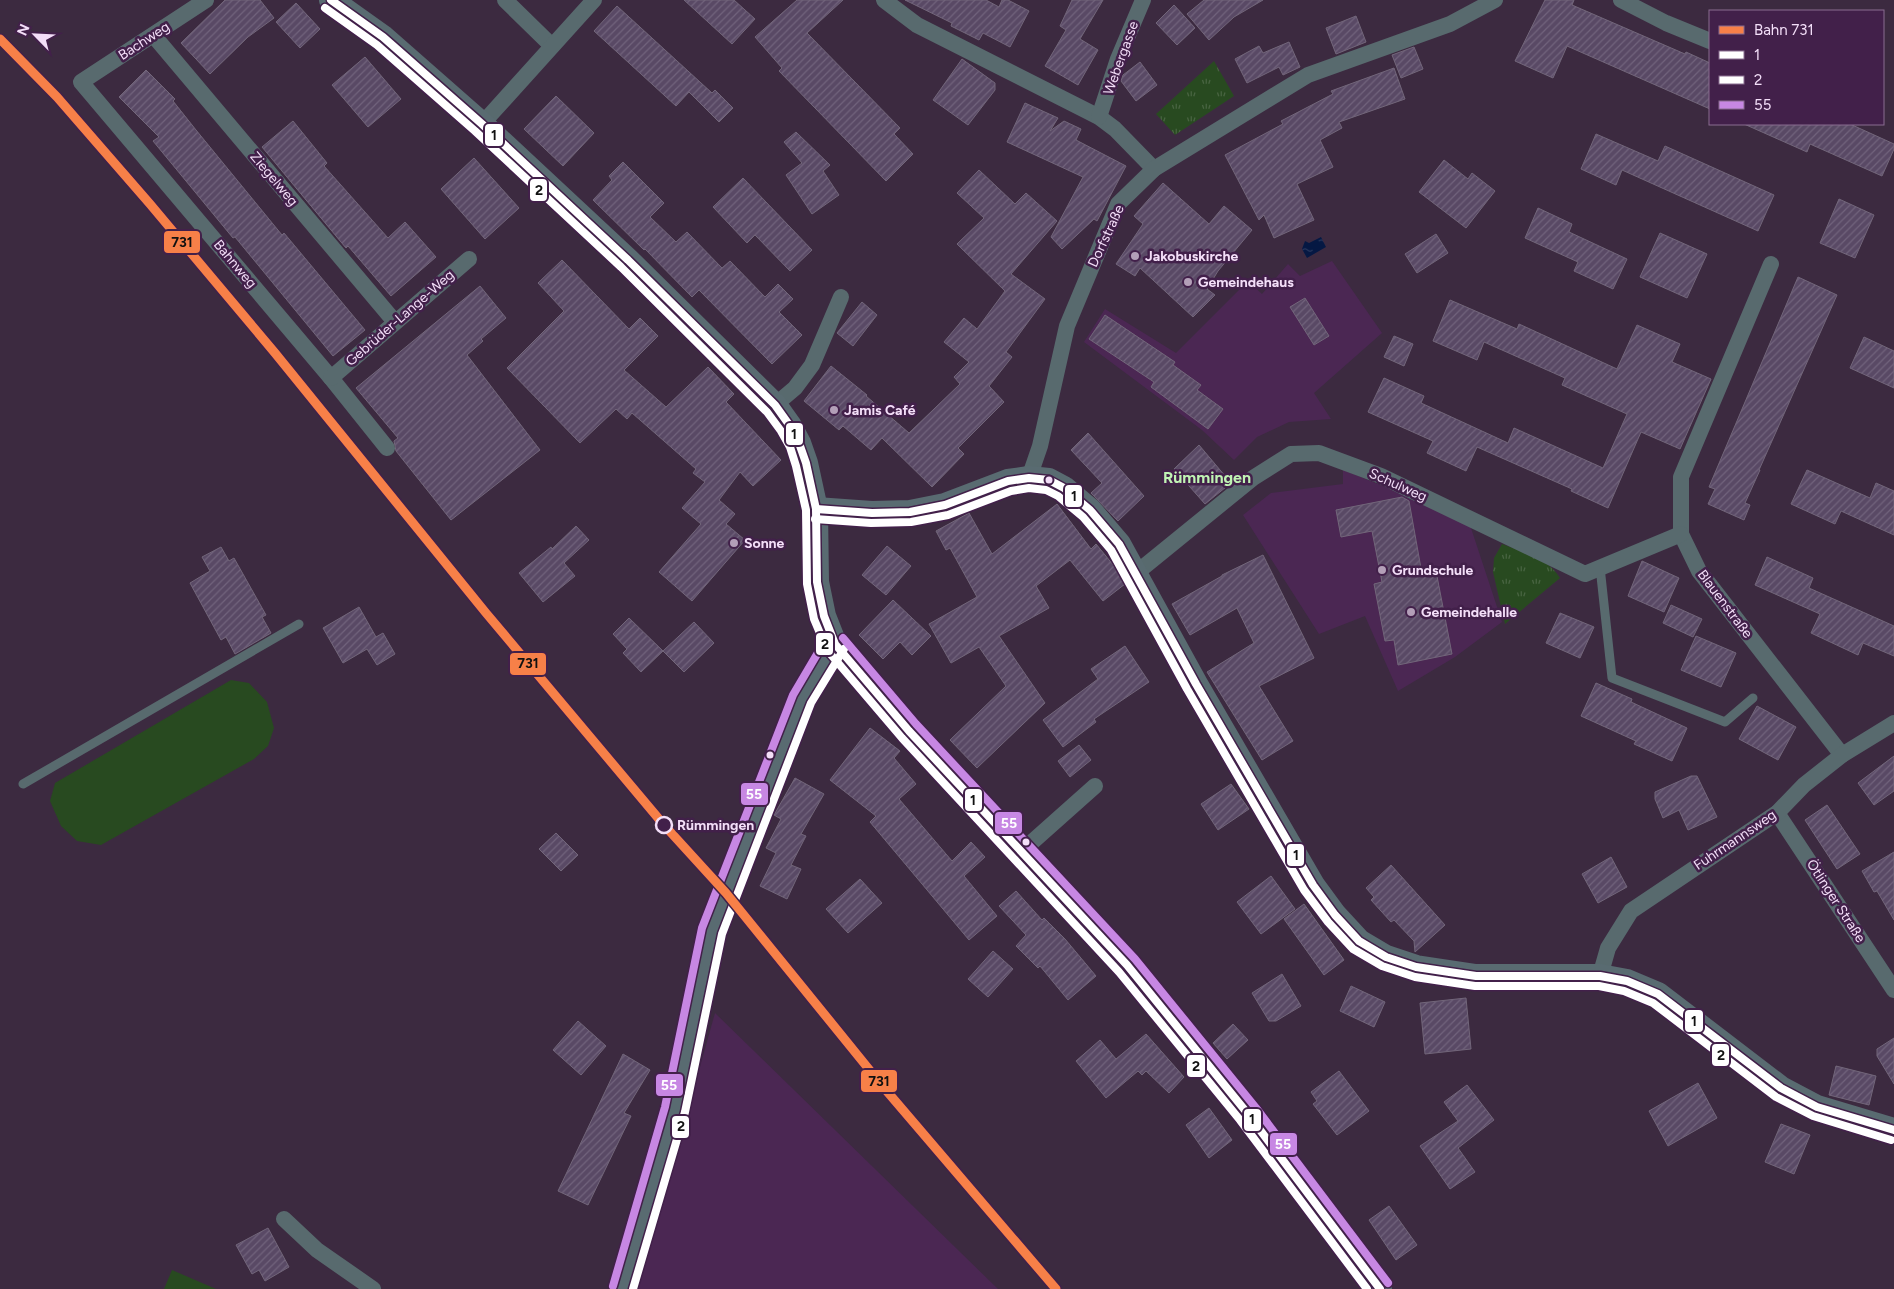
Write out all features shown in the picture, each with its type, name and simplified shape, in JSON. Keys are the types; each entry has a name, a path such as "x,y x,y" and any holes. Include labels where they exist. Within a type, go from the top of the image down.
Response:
{"street":[{"name":"Bachweg","path":"81,82 154,36 206,0"},
{"path":"331,0 383,38 482,124 628,260 775,405 790,426 803,454 811,481 816,509 817,582 824,616 835,644 909,731 1127,965 1248,1114 1380,1289"},
{"path":"505,0 552,46"},
{"path":"482,124 594,0"},
{"path":"884,0 917,25 1099,117 1115,128 1154,169"},
{"name":"Webergasse","path":"1099,117 1118,59 1143,0"},
{"name":"Dorfstraße","path":"1029,478 1040,446 1067,326 1118,204 1154,169 1308,75 1450,24 1495,0"},
{"path":"1620,0 1666,23 1709,41"},
{"name":"Ziegelweg","path":"154,36 394,322"},
{"name":"Bahnweg","path":"81,82 331,378 387,448"},
{"name":"Gebrüder-Lange-Weg","path":"331,378 469,259"},
{"name":"Blauenstraße","path":"1771,264 1681,477 1681,534 1699,571 1842,755"},
{"path":"775,405 795,388 812,366 841,297"},
{"name":"Schulweg","path":"1135,574 1253,478 1291,454 1319,453 1381,476 1585,574 1681,534"},
{"path":"816,509 872,513 910,512 945,505 1008,480 1029,478 1048,480 1064,488 1090,510 1119,544 1196,684 1313,885 1335,915 1359,941 1386,957 1416,967 1476,976 1600,976 1626,981 1658,994 1781,1088 1817,1107 1894,1130"},
{"path":"623,1289 675,1109 712,931 802,699 835,644"},
{"name":"Fuhrmannsweg","path":"1600,976 1608,948 1631,911 1778,813 1804,786 1842,755 1894,723"},
{"path":"1022,851 1095,786"},
{"name":"Ötlinger Straße","path":"1778,813 1894,990"},
{"path":"284,1219 317,1250 372,1289"}],"lane":[{"path":"1600,568 1612,678 1725,722 1753,698"},
{"path":"23,784 299,624"}],"shaded area":[{"path":"1332,261 1382,333 1314,393 1331,419 1289,422 1257,437 1234,460 1202,430 1084,342 1105,309 1176,353 1248,281 1262,294 1288,264 1300,276"},
{"name":"Grundschule","path":"1343,470 1408,496 1470,525 1502,622 1455,657 1398,691 1365,616 1319,634 1243,515 1271,493 1343,484"},
{"path":"715,1013 998,1289 638,1289"}],"green space":[{"path":"1214,61 1234,96 1175,135 1156,114"},
{"path":"1502,544 1526,553 1549,565 1560,578 1505,624 1493,572 1494,558"},
{"path":"231,680 249,683 267,702 274,728 268,746 254,759 101,845 77,841 61,826 50,801 55,783"},
{"path":"172,1270 216,1289 164,1289"}],"water":[{"path":"1321,237 1326,247 1307,258 1302,249 1305,241 1309,243"}],"building":[{"path":"225,0 260,0 274,18 248,37 210,74 181,43"},
{"path":"684,0 734,0 755,19 732,44"},
{"path":"797,0 843,0 807,33 900,128 894,134 913,154 886,181 779,71 782,68 755,37"},
{"path":"905,0 986,0 999,7 1002,0 1008,0 1029,11 1010,47 983,33 979,40 951,26 952,23"},
{"path":"1072,0 1103,0 1080,39 1098,50 1078,85 1045,66 1066,30 1060,26"},
{"path":"1204,0 1263,0 1234,17 1209,40 1187,14"},
{"path":"1545,0 1574,0 1572,5 1709,63 1709,109 1567,46 1553,78 1515,61"},
{"path":"296,3 320,29 300,48 276,22"},
{"path":"1174,5 1195,28 1177,45 1156,23"},
{"path":"617,6 712,93 715,90 733,108 719,122 689,92 676,106 594,31"},
{"path":"1356,16 1366,42 1336,54 1326,28"},
{"path":"1289,42 1300,67 1283,75 1279,67 1247,83 1235,59 1259,46 1263,53"},
{"path":"1414,47 1423,69 1401,78 1392,55"},
{"path":"365,57 401,99 368,127 332,85"},
{"path":"962,59 995,83 995,90 968,125 933,100"},
{"path":"1140,62 1157,85 1136,101 1121,81 1123,75"},
{"path":"1394,68 1405,99 1339,122 1342,128 1320,140 1333,167 1297,184 1314,220 1274,238 1264,215 1259,220 1225,155 1283,124 1281,121 1333,94 1331,91"},
{"path":"146,70 175,99 173,101 282,235 284,233 365,330 333,356 153,141 159,137 119,97"},
{"path":"556,96 594,133 563,166 524,129"},
{"path":"1025,103 1058,118 1050,131 1064,121 1081,129 1076,140 1126,166 1097,221 1094,219 1062,249 1051,237 1083,177 1007,142"},
{"path":"293,121 327,163 324,166 388,238 405,222 436,257 391,296 348,246 346,248 262,147"},
{"path":"1746,125 1852,125 1894,144 1894,149 1882,176 1810,144 1807,152"},
{"path":"796,132 830,165 823,171 839,195 812,214 786,175 802,163 784,142"},
{"path":"1596,134 1658,161 1665,146 1774,195 1758,231 1622,170 1616,185 1581,169"},
{"path":"474,158 519,208 485,239 441,189"},
{"path":"1444,160 1468,179 1472,173 1495,191 1466,228 1419,192"},
{"path":"623,162 664,203 650,217 676,242 687,232 722,268 730,261 765,297 778,284 793,299 779,312 802,335 772,364 699,290 692,297 593,200 612,180 609,176"},
{"path":"979,170 1015,204 1026,193 1057,221 1011,274 1045,299 1006,352 1012,357 989,386 1004,402 958,448 964,454 932,487 882,438 871,450 843,426 839,430 804,401 831,366 909,433 960,384 954,377 969,362 944,342 964,318 977,329 1005,291 957,244 984,218 957,193"},
{"path":"743,178 812,250 790,271 755,235 747,243 713,207"},
{"path":"1163,183 1209,224 1224,206 1252,230 1218,271 1207,289 1215,295 1193,317 1140,268 1135,276 1116,264 1143,224 1134,216"},
{"path":"1839,199 1874,215 1855,258 1820,243"},
{"path":"1538,208 1572,224 1569,232 1627,259 1613,289 1574,271 1578,262 1525,238"},
{"path":"1660,233 1707,254 1687,298 1640,277"},
{"path":"1436,234 1448,253 1417,273 1405,254"},
{"path":"562,260 629,329 640,318 658,336 624,370 666,407 708,367 734,394 726,402 781,460 753,486 740,472 719,500 735,514 726,524 745,540 692,601 659,572 701,524 682,508 705,482 693,473 696,469 632,413 627,419 616,409 580,443 507,368 564,311 538,283"},
{"path":"1798,277 1837,295 1745,503 1750,505 1744,520 1708,504 1715,489 1709,487"},
{"path":"480,286 506,318 481,339 483,341 467,355 540,450 451,520 396,451 394,441 398,438 356,388"},
{"path":"1305,298 1329,336 1314,345 1290,307"},
{"path":"1450,300 1517,329 1519,324 1617,369 1637,325 1680,344 1672,362 1711,379 1680,449 1641,432 1608,508 1571,491 1572,489 1477,447 1466,471 1427,453 1433,441 1368,412 1384,378 1424,396 1421,403 1508,443 1514,428 1603,468 1627,414 1562,385 1565,378 1484,342 1477,360 1433,341"},
{"path":"862,302 877,315 853,346 837,333"},
{"path":"1105,315 1175,362 1173,365 1201,385 1197,390 1223,409 1208,429 1151,387 1154,382 1089,339"},
{"path":"1394,336 1413,344 1404,366 1384,357"},
{"path":"1864,337 1894,351 1894,388 1850,368"},
{"path":"1088,433 1144,496 1118,521 1091,493 1102,483 1071,450"},
{"path":"1199,445 1231,483 1205,504 1174,469"},
{"path":"1807,470 1870,498 1876,483 1894,491 1894,535 1841,511 1835,524 1791,504"},
{"path":"1402,497 1409,501 1422,574 1436,571 1452,654 1398,665 1394,640 1385,641 1374,584 1382,582 1372,531 1341,537 1336,510"},
{"path":"1057,504 1091,549 1096,544 1119,572 1125,584 1103,601 1070,560 1036,586 1049,608 999,636 1045,703 977,768 950,740 1006,686 979,647 951,663 929,624 977,597 950,548 946,550 936,531 969,513 992,554"},
{"path":"576,526 589,540 564,563 575,576 543,602 519,573 551,547 552,549"},
{"path":"887,546 911,566 886,595 862,575"},
{"path":"221,547 229,561 234,558 266,615 262,617 271,633 235,654 226,637 221,640 190,583 210,571 202,557"},
{"path":"1263,555 1314,658 1259,686 1293,741 1262,760 1207,672 1254,643 1237,608 1190,635 1172,604 1222,575"},
{"path":"1767,557 1813,578 1809,588 1894,626 1894,656 1863,643 1858,655 1811,633 1820,614 1755,585"},
{"path":"1642,561 1679,578 1664,612 1628,596"},
{"path":"893,600 931,636 912,655 900,642 883,659 859,635"},
{"path":"1671,605 1702,619 1693,637 1663,623"},
{"path":"359,607 376,637 383,633 395,654 377,665 367,649 343,663 323,628"},
{"path":"1560,613 1594,627 1580,658 1546,643"},
{"path":"629,618 663,651 641,672 623,653 627,649 613,634"},
{"path":"694,622 714,643 684,672 663,651"},
{"path":"1696,636 1736,653 1721,687 1681,670"},
{"path":"1125,646 1149,682 1094,719 1096,722 1063,747 1043,720 1098,679 1091,669"},
{"path":"1596,683 1632,699 1631,702 1687,728 1672,761 1634,744 1636,741 1581,716"},
{"path":"1757,706 1796,727 1778,760 1739,739"},
{"path":"870,728 900,751 894,758 916,784 899,799 952,861 971,842 985,857 964,876 997,916 969,940 870,822 876,816 830,780"},
{"path":"1079,745 1091,760 1070,777 1058,761"},
{"path":"1894,756 1894,791 1874,805 1858,783"},
{"path":"1691,776 1697,776 1717,817 1688,830 1679,810 1663,818 1655,799 1655,792"},
{"path":"795,778 824,794 801,834 806,836 791,865 801,869 787,899 760,886 776,853 766,848 781,819 774,815"},
{"path":"1231,784 1249,809 1218,830 1201,804"},
{"path":"1827,805 1860,854 1837,869 1805,820"},
{"path":"556,833 578,855 561,871 539,849"},
{"path":"1894,852 1894,920 1877,891 1874,892 1862,871"},
{"path":"1611,857 1627,887 1598,903 1582,874"},
{"path":"1391,865 1445,925 1415,952 1414,941 1394,920 1391,922 1371,900 1374,897 1366,888"},
{"path":"1271,876 1295,909 1261,934 1237,902"},
{"path":"860,879 882,903 848,933 826,909"},
{"path":"1016,891 1042,920 1044,918 1065,939 1096,976 1068,1000 1040,966 1038,968 1016,946 1026,935 999,906"},
{"path":"1304,904 1344,960 1324,975 1284,919"},
{"path":"993,951 1013,969 988,997 968,979"},
{"path":"1282,974 1301,1006 1276,1021 1269,1021 1252,993"},
{"path":"1351,986 1385,1002 1374,1027 1340,1011"},
{"path":"1466,998 1471,1049 1425,1054 1420,1003"},
{"path":"578,1021 606,1046 581,1075 553,1050"},
{"path":"1233,1024 1248,1040 1227,1059 1213,1043"},
{"path":"1146,1034 1184,1077 1169,1093 1146,1071 1142,1075 1138,1071 1106,1098 1076,1061 1100,1040 1116,1059"},
{"path":"1894,1038 1894,1084 1877,1056 1877,1049"},
{"path":"623,1054 650,1070 624,1113 631,1116 588,1205 558,1191"},
{"path":"1836,1066 1876,1076 1869,1105 1829,1095"},
{"path":"1339,1071 1369,1111 1337,1135 1313,1104 1317,1101 1311,1092"},
{"path":"1698,1083 1717,1118 1668,1146 1649,1111"},
{"path":"1467,1085 1494,1120 1458,1148 1475,1172 1450,1189 1420,1146 1458,1121 1444,1102"},
{"path":"1209,1108 1232,1140 1209,1158 1186,1125"},
{"path":"1781,1124 1810,1135 1794,1174 1765,1162"},
{"path":"1389,1206 1417,1245 1396,1260 1369,1220"},
{"path":"268,1228 289,1267 265,1281 259,1270 252,1274 236,1245"}],"rail line":[{"name":"731","path":"0,39 57,97 150,204 275,353 486,613 664,825 726,893 885,1089 1056,1289"}],"transit line":[{"name":"1","path":"331,0 383,37 482,124 628,260 775,405 790,426 799,443 806,463 816,509 817,582 824,616 835,644 909,731 1127,965 1248,1114 1380,1289"},
{"name":"2","path":"325,8 377,45 475,131 621,267 767,412 790,447 796,466 806,510 807,584 814,619 827,650 902,738 1119,972 1240,1120 1367,1289"},
{"name":"1","path":"816,509 872,513 910,512 945,505 1008,481 1029,478 1049,480 1064,488 1090,510 1119,544 1196,684 1313,885 1335,915 1359,941 1386,957 1416,967 1476,976 1600,976 1627,981 1658,994 1781,1088 1817,1107 1894,1130"},
{"name":"2","path":"815,519 871,523 911,522 948,515 1011,491 1029,488 1046,490 1058,496 1083,517 1111,550 1187,689 1304,890 1328,922 1353,949 1382,966 1415,977 1475,986 1599,986 1624,991 1653,1003 1776,1097 1813,1116 1891,1140"},
{"name":"55","path":"843,638 916,724 1135,959 1256,1108 1388,1283"},
{"name":"55","path":"613,1286 665,1107 702,928 793,695 826,639"},
{"name":"2","path":"633,1289 685,1112 722,934 811,703 844,649"}],"place":[{"name":"Jakobuskirche","path":"1135,256"},
{"name":"Gemeindehaus","path":"1188,282"},
{"name":"Jamis Café","path":"834,410"},
{"name":"Sonne","path":"734,543"},
{"name":"Grundschule","path":"1382,570"},
{"name":"Gemeindehalle","path":"1411,612"},
{"name":"Rümmingen","path":"664,825"}],"district":[{"name":"Rümmingen","path":"1207,477"}]}
